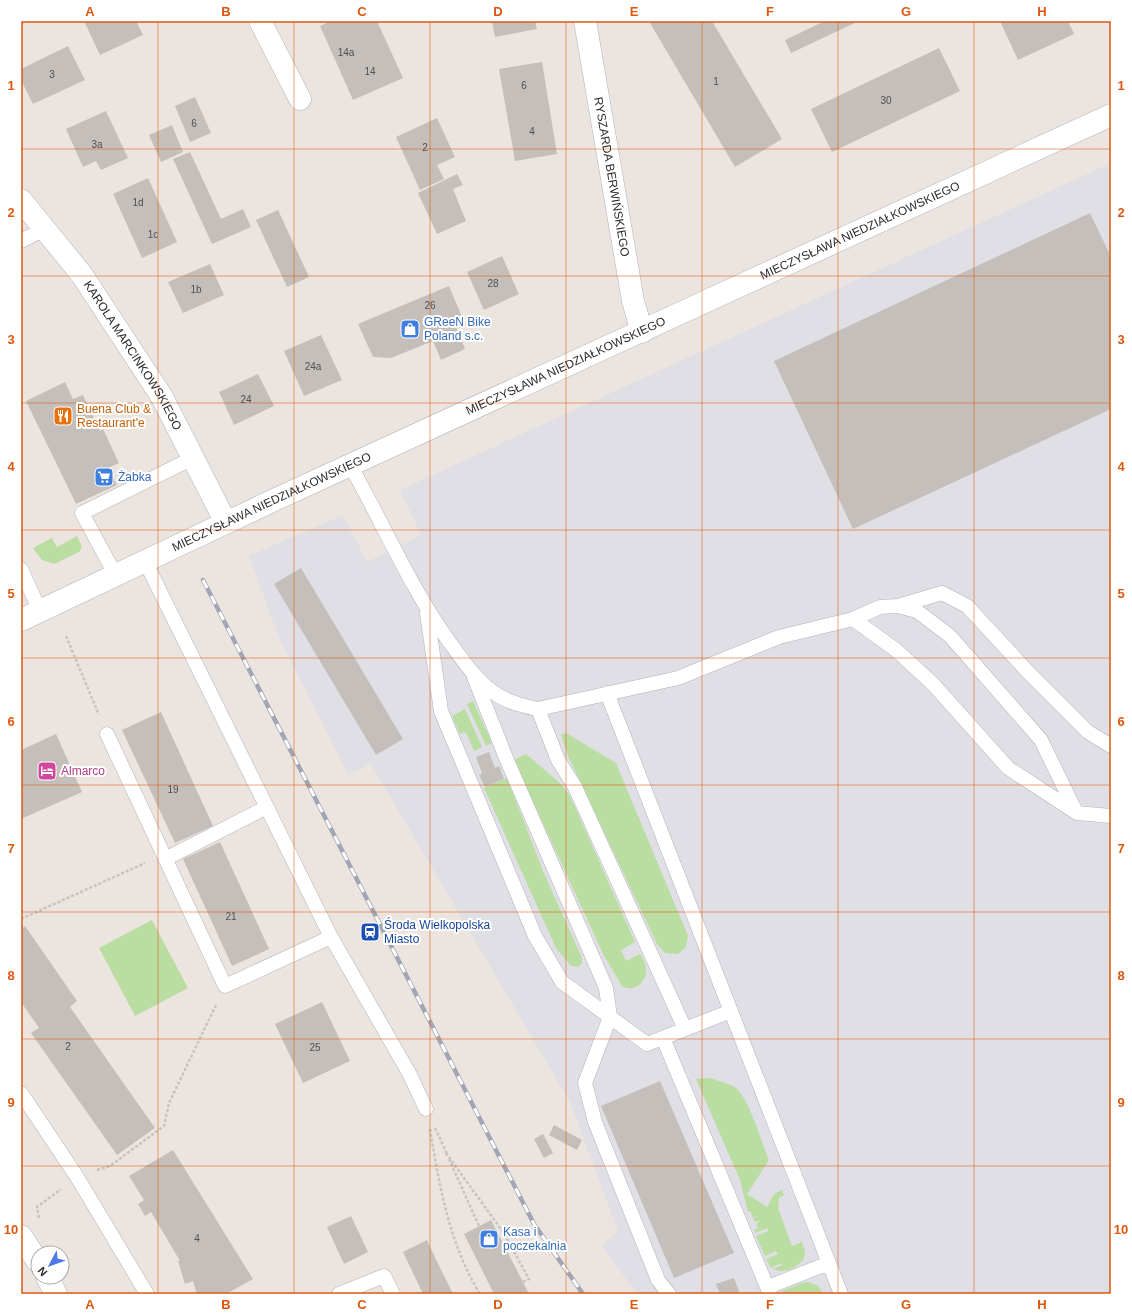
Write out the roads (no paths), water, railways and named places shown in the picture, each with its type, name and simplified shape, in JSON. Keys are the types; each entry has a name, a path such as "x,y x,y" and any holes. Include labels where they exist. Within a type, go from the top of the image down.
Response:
{"street":[{"path":"260,21 300,99"},
{"name":"RYSZARDA BERWIŃSKIEGO","path":"585,21 632,300 642,332"},
{"name":"MIECZYSŁAWA NIEDZIAŁKOWSKIEGO","path":"30,616 350,465 1111,115"},
{"name":"KAROLA MARCINKOWSKIEGO","path":"21,200 82,275 158,391 226,523"},
{"path":"23,1238 30,1249"},
{"path":"51,1285 56,1294"}],"lane":[{"path":"21,241 44,229"},
{"path":"116,576 82,513 193,458"},
{"path":"350,465 393,549 427,610 473,675 506,758 606,988 610,1017 585,1083 595,1122 658,1280 669,1294"},
{"path":"145,561 331,937 409,1073 426,1109"},
{"path":"21,569 30,616"},
{"path":"473,675 495,694 521,706 538,709 678,678 779,637 853,619 880,607 898,606 942,593 967,606 1028,672 1088,732 1111,746"},
{"path":"898,606 917,611 950,636 1041,740 1077,813"},
{"path":"427,610 441,711 535,936 562,982 647,1044 731,1011"},
{"path":"853,619 896,650 933,684 1008,768 1077,813 1111,816"},
{"path":"607,693 841,1294"},
{"path":"538,709 558,760 574,787 685,1029"},
{"path":"107,734 225,986 331,937"},
{"path":"164,857 267,807"},
{"path":"663,1038 769,1290 829,1263"},
{"path":"21,1093 77,1177 147,1294"},
{"path":"339,1294 384,1276 393,1294"}],"railway":[{"path":"203,580 534,1224 583,1294"}],"place":[{"name":"GReeN Bike Poland s.c.","path":"410,329"},
{"name":"Buena Club & Restaurant'e","path":"63,416"},
{"name":"Żabka","path":"104,477"},
{"name":"Almarco","path":"47,771"},
{"name":"Środa Wielkopolska Miasto","path":"370,932"},
{"name":"Kasa i poczekalnia","path":"489,1239"}]}
